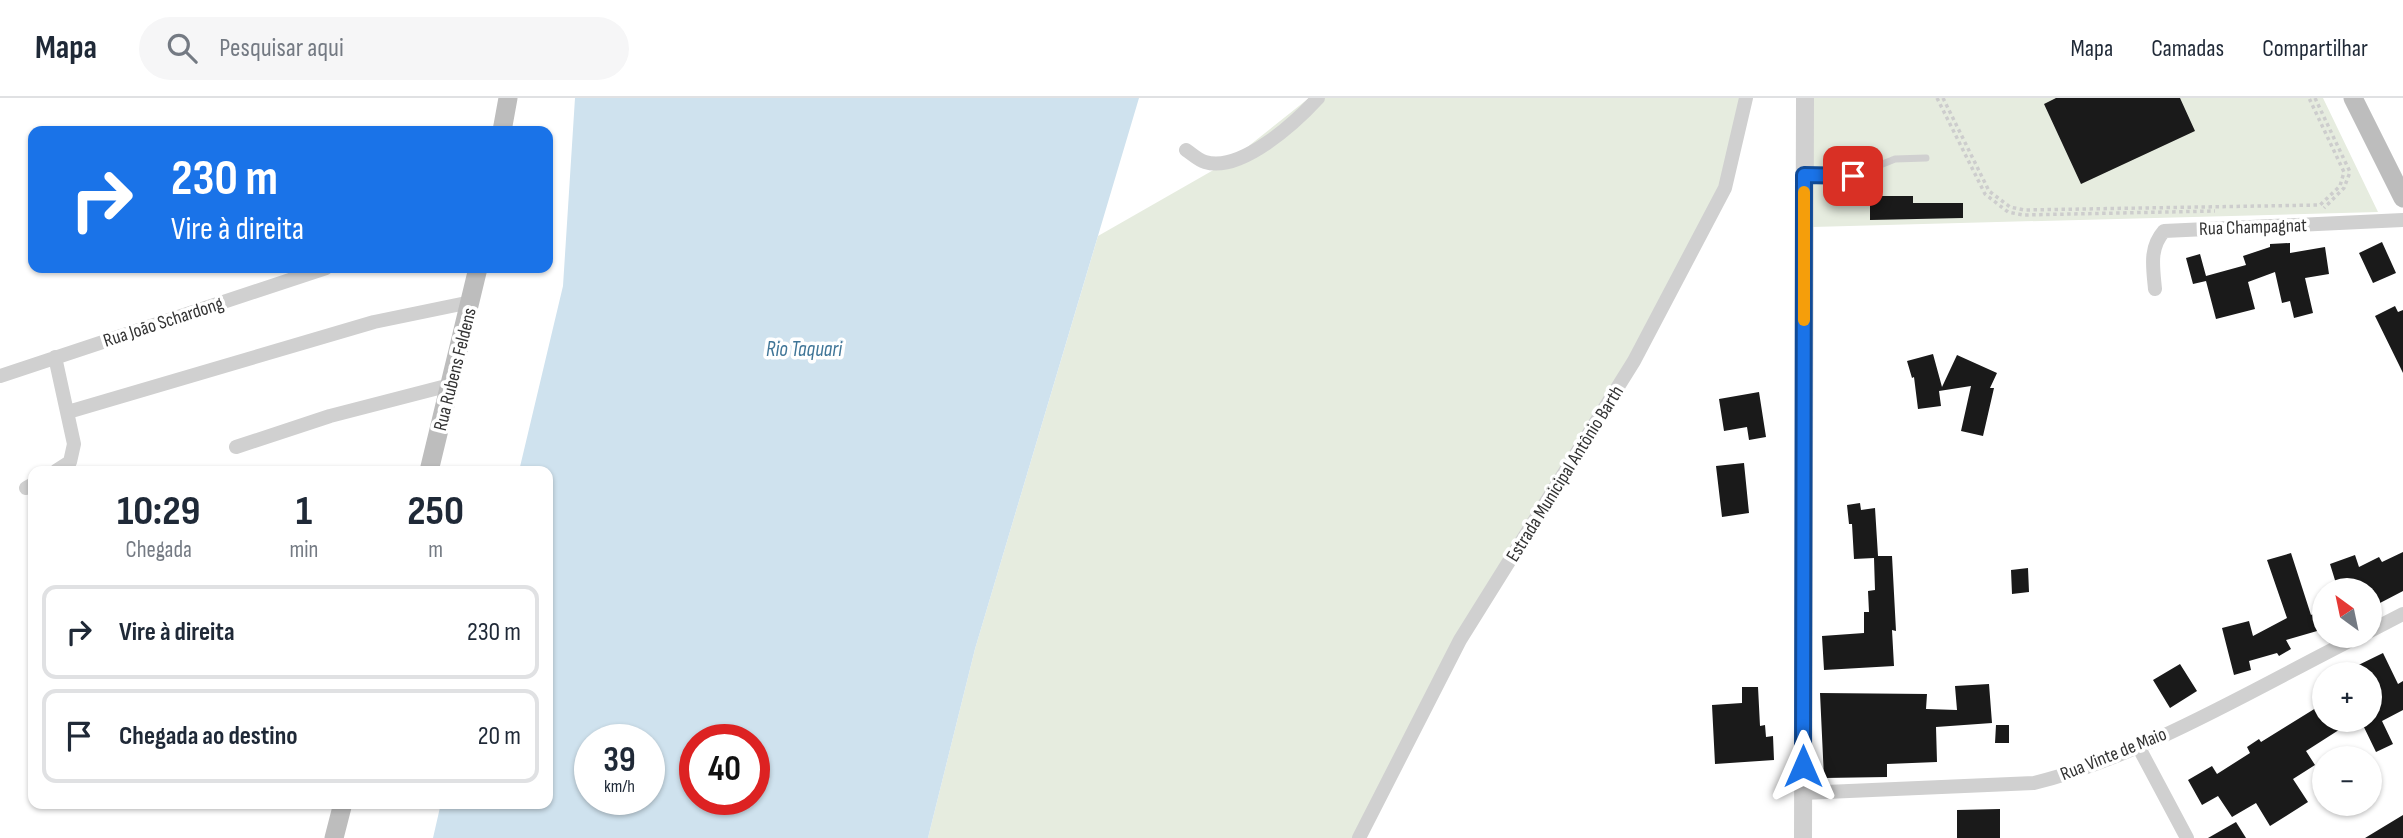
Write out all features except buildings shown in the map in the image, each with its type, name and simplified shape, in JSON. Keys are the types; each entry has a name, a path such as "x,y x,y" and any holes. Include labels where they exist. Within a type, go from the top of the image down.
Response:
{"main road":[{"path":"503,126 508,98"},
{"path":"2353,98 2400,187"},
{"name":"Rua Rubens Feldens","path":"430,466 477,273"},
{"path":"334,838 341,809"}],"street":[{"path":"1186,150 1205,162 1231,160 1258,148 1283,132 1318,98"},
{"name":"Estrada Municipal Antônio Barth","path":"1359,838 1460,640 1634,361 1725,188 1746,98"},
{"path":"1803,838 1805,98"},
{"name":"Rua Champagnat","path":"2155,289 2152,264 2155,241 2164,231 2403,220"},
{"name":"Rua João Schardong","path":"0,376 311,273"},
{"path":"68,412 374,322 471,302"},
{"path":"55,357 68,412 74,454 70,462 63,466"},
{"path":"236,447 330,416 450,385"},
{"path":"2382,626 2402,618"},
{"name":"Rua Vinte de Maio","path":"1803,793 2034,783 2069,774 2138,746 2335,648"},
{"path":"2138,746 2187,838"}],"lane":[{"path":"1804,175 1853,176 1895,159 1926,158"}],"path":[{"path":"1937,98 1985,194 2008,212 2023,215 2322,210 2334,201 2344,188 2350,172 2315,98"},
{"path":"1943,98 1989,191 2010,207 2024,210 2320,205 2336,192 2344,173 2309,98"}],"shaded area":[{"path":"1309,98 1741,98 1725,188 1634,361 1460,640 1359,838 928,838 975,649 1098,236 1231,160"},
{"path":"1813,98 2323,98 2378,212 1812,227"}],"water":[{"name":"Rio Taquari","path":"575,98 1139,98 975,649 928,838 433,838 440,809 553,809 553,466 520,466 563,286"}],"slow traffic":[{"path":"1804,192 1804,320"}],"route":[{"path":"1803,766 1804,175 1853,176"}]}
